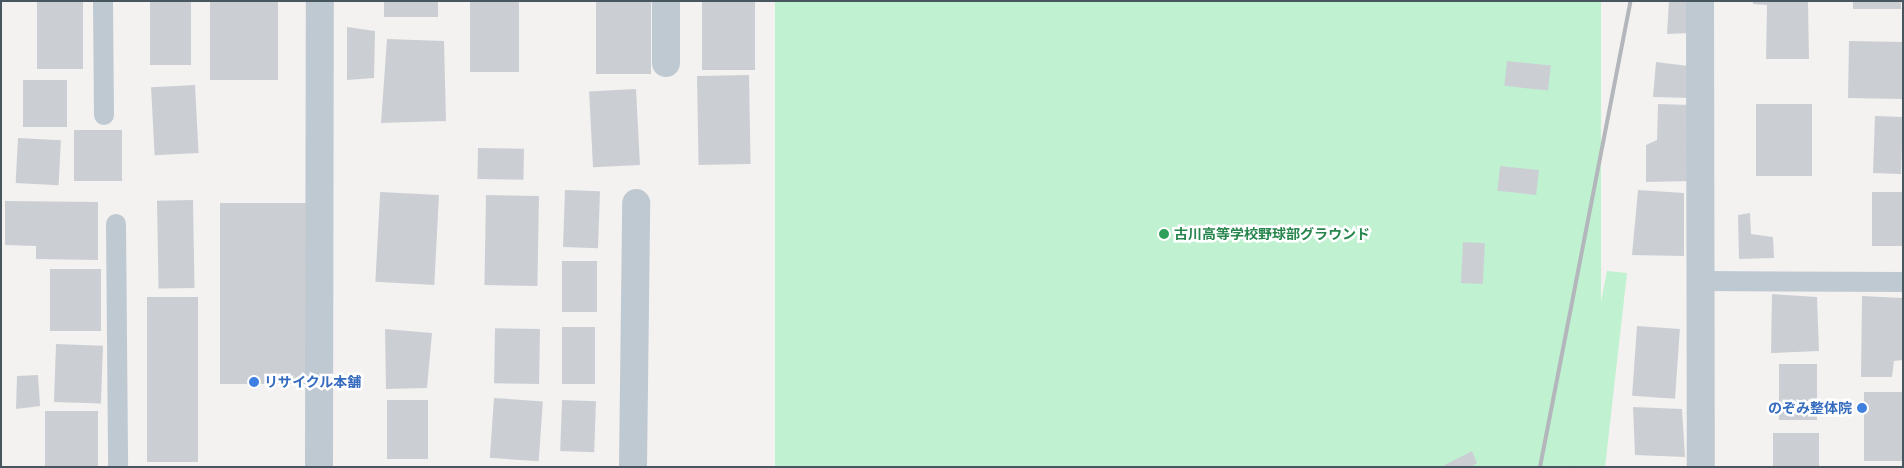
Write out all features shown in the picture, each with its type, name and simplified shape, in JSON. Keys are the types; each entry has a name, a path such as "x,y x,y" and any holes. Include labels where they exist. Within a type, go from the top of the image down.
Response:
{"street":[{"path":"320,1 320,467"},
{"path":"666,1 666,63"},
{"path":"1700,1 1701,467"},
{"path":"633,467 636,203"}],"lane":[{"path":"103,1 104,115"},
{"path":"116,224 118,467"},
{"path":"1700,282 1903,282"}],"green space":[{"name":"古川高等学校野球部グラウンド","path":"775,1 1601,1 1601,467 775,467"},
{"path":"1607,271 1627,273 1605,467 1569,467"}],"building":[{"path":"37,1 83,1 83,69 37,69"},
{"path":"150,1 191,1 191,65 150,65"},
{"path":"210,1 278,1 278,80 210,80"},
{"path":"384,1 438,1 438,17 384,17"},
{"path":"470,1 519,1 519,72 470,72"},
{"path":"596,1 651,1 651,74 596,74"},
{"path":"702,1 755,1 755,70 702,70"},
{"path":"1669,1 1691,1 1692,33 1667,34"},
{"path":"1753,1 1808,1 1809,59 1766,59 1767,5 1753,4"},
{"path":"1853,1 1901,1 1901,9 1853,9"},
{"path":"347,27 375,31 374,78 347,80"},
{"path":"387,39 444,41 446,121 381,123"},
{"path":"1849,41 1903,42 1902,99 1848,98"},
{"path":"1507,61 1551,66 1548,90 1504,86"},
{"path":"1656,62 1688,66 1689,98 1653,97"},
{"path":"749,75 751,164 699,165 697,76"},
{"path":"23,80 67,80 67,127 23,127"},
{"path":"195,85 199,153 155,155 151,87"},
{"path":"636,89 640,165 593,167 589,91"},
{"path":"1658,104 1690,105 1693,181 1646,182 1646,145 1657,140"},
{"path":"1756,104 1812,104 1812,176 1756,176"},
{"path":"1875,116 1903,117 1901,174 1873,173"},
{"path":"74,130 122,130 122,181 74,181"},
{"path":"18,138 61,140 59,185 16,183"},
{"path":"478,148 524,149 523,180 477,179"},
{"path":"1500,166 1539,170 1536,195 1497,191"},
{"path":"565,190 600,191 598,248 563,247"},
{"path":"1638,190 1684,193 1684,256 1632,255"},
{"path":"380,192 439,195 434,285 375,282"},
{"path":"1872,192 1903,192 1903,246 1872,246"},
{"path":"486,195 539,196 537,286 484,285"},
{"path":"193,200 195,288 159,289 157,201"},
{"path":"5,201 98,202 98,260 36,259 36,246 5,245"},
{"path":"220,203 307,203 307,384 220,384"},
{"path":"1750,213 1751,234 1773,237 1774,258 1739,259 1738,215"},
{"path":"1463,242 1485,243 1483,284 1461,283"},
{"path":"562,261 597,261 597,312 562,312"},
{"path":"50,269 101,269 101,331 50,331"},
{"path":"1772,294 1817,297 1819,351 1771,353"},
{"path":"1862,296 1903,298 1903,360 1894,361 1892,377 1861,377"},
{"path":"147,297 198,297 198,462 147,462"},
{"path":"1637,326 1680,329 1675,399 1632,396"},
{"path":"562,327 595,327 595,384 562,384"},
{"path":"495,328 540,329 539,384 494,383"},
{"path":"385,329 432,333 427,388 386,389"},
{"path":"56,344 103,346 101,404 54,402"},
{"path":"1779,364 1817,364 1817,420 1779,420"},
{"path":"38,375 40,406 16,409 17,376"},
{"path":"1864,392 1903,392 1903,461 1864,461"},
{"path":"494,398 543,401 539,461 490,458"},
{"path":"387,400 428,400 428,459 387,459"},
{"path":"562,400 596,401 594,452 560,451"},
{"path":"1633,407 1682,409 1685,457 1635,455"},
{"path":"45,411 98,411 98,467 45,467"},
{"path":"1773,433 1819,433 1819,467 1773,467"},
{"path":"1472,451 1477,463 1471,467 1441,467"}],"railway":[{"path":"1540,467 1631,1"}],"place":[{"name":"古川高等学校野球部グラウンド","path":"1164,234"},
{"name":"リサイクル本舗","path":"254,382"},
{"name":"のぞみ整体院","path":"1862,408"}]}
